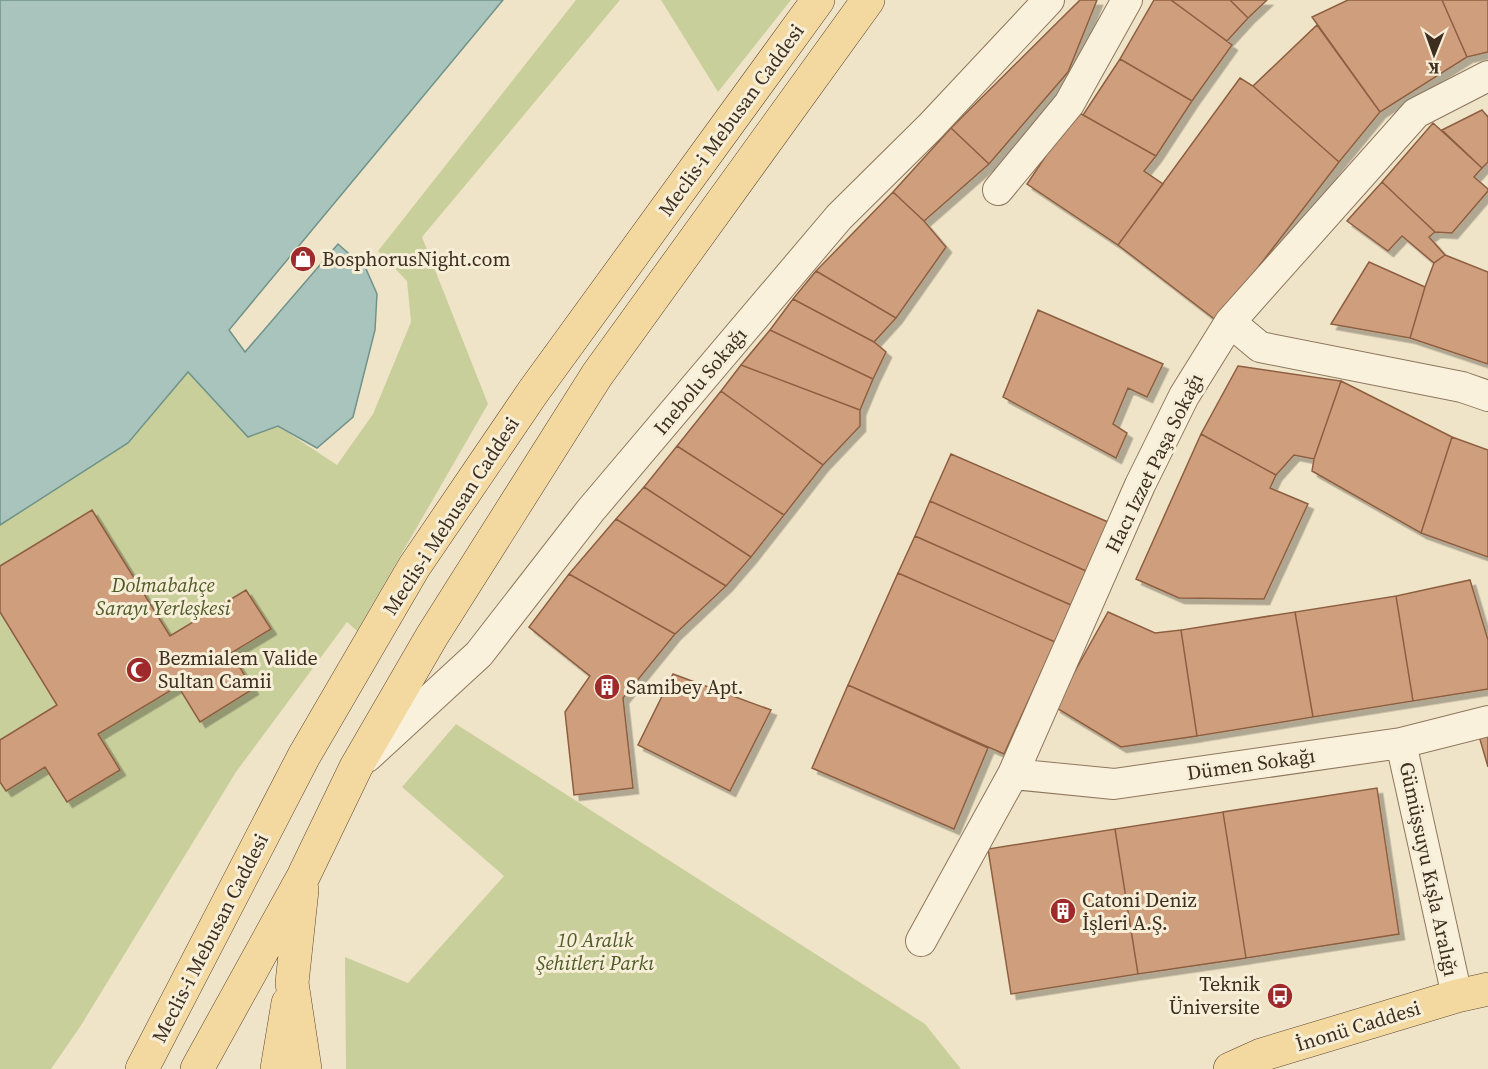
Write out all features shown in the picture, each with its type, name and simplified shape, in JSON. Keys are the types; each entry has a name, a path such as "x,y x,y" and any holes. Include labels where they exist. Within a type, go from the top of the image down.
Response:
{"main road":[{"name":"Meclis-i Mebusan Caddesi","path":"142,1069 304,756 414,567 533,392 818,0"},
{"name":"Meclis-i Mebusan Caddesi","path":"197,1069 303,877 356,767 426,645 597,375 868,0"},
{"path":"277,1069 292,984 303,877"},
{"path":"292,984 305,1069"},
{"name":"İnonü Caddesi","path":"1230,1069 1261,1055 1472,992"}],"street":[{"name":"Inebolu Sokağı","path":"356,767 479,654 590,511 839,217 930,127 1049,0"},
{"path":"998,190 1069,104 1127,0"},
{"name":"Hacı Izzet Paşa Sokağı","path":"921,941 1013,774 1140,485 1184,396 1230,322 1416,113 1488,76"},
{"path":"1230,322 1260,347 1462,387 1488,396"},
{"name":"Dümen Sokağı","path":"1013,774 1114,784 1401,743 1488,721"},
{"name":"Gümüşsuyu Kışla Aralığı","path":"1401,743 1472,992"}],"green space":[{"name":"Dolmabahçe Sarayı Yerleşkesi","path":"576,0 620,0 422,237 488,404 357,631 347,622 236,772 80,1027 51,1069 0,1069 0,514 188,371 337,465 373,414 411,322 407,281 378,251"},
{"path":"661,0 791,0 718,92"},
{"name":"10 Aralık Şehitleri Parkı","path":"456,724 925,1024 961,1069 346,1069 345,957 408,983 504,876 402,787"}],"water":[{"path":"0,0 503,0 229,330 245,352 338,244 366,269 377,294 375,330 353,417 317,448 278,426 248,437 188,372 128,443 0,525"}],"building":[{"path":"1080,0 1097,0 1068,72 989,164 951,128"},
{"path":"1154,0 1171,0 1232,45 1192,101 1120,59"},
{"path":"1171,0 1230,0 1248,18 1227,41"},
{"path":"1230,0 1267,0 1248,18"},
{"path":"1348,0 1442,0 1467,57 1380,112 1312,17"},
{"path":"1442,0 1488,0 1488,52 1467,57"},
{"path":"1317,25 1380,112 1339,162 1253,86"},
{"path":"1120,59 1192,101 1156,156 1083,115"},
{"path":"1240,78 1253,86 1339,162 1217,321 1118,245"},
{"path":"1482,110 1488,117 1488,162 1482,168 1442,130"},
{"path":"1076,111 1156,156 1144,171 1163,184 1118,245 1027,184"},
{"path":"1433,123 1482,168 1474,177 1488,189 1452,233 1435,232 1382,182"},
{"path":"951,128 989,164 924,221 893,192"},
{"path":"1382,182 1435,232 1429,237 1445,255 1434,263 1402,236 1388,251 1347,221"},
{"path":"893,192 924,221 946,247 896,318 816,271"},
{"path":"1445,255 1488,272 1488,364 1410,338 1434,263"},
{"path":"1369,262 1425,287 1410,338 1331,324"},
{"path":"816,271 896,318 874,342 793,299"},
{"path":"793,299 874,342 886,352 873,379 770,330"},
{"path":"1038,310 1163,364 1147,397 1128,388 1113,424 1127,433 1116,458 1003,397"},
{"path":"770,330 873,379 860,410 741,365"},
{"path":"741,365 860,410 860,426 823,465 721,391"},
{"path":"1238,366 1341,381 1314,459 1294,455 1276,475 1201,434"},
{"path":"1341,381 1452,437 1421,533 1312,471"},
{"path":"721,391 823,465 784,515 677,446"},
{"path":"1201,434 1276,475 1270,488 1308,504 1264,599 1179,598 1136,579"},
{"path":"1452,437 1488,450 1488,557 1421,533"},
{"path":"677,446 784,515 751,557 644,487"},
{"path":"951,454 1108,522 1086,571 930,501"},
{"path":"644,487 751,557 726,586 616,519"},
{"path":"930,501 1086,571 1071,605 915,536"},
{"name":"Bezmialem Valide Sultan Camii","path":"92,510 170,636 246,590 271,629 231,653 253,689 200,722 178,686 98,734 120,770 67,802 45,767 6,791 0,782 0,740 57,705 0,612 0,566"},
{"path":"616,519 726,586 675,634 569,574"},
{"path":"915,536 1071,605 1055,642 898,573"},
{"path":"898,573 1055,642 1004,754 848,685"},
{"name":"Samibey Apt.","path":"569,574 675,634 623,698 633,788 574,795 565,712 590,676 529,627"},
{"path":"1470,580 1488,640 1488,689 1413,701 1396,596"},
{"path":"1396,596 1413,701 1313,717 1295,612"},
{"path":"1108,612 1155,633 1181,630 1197,736 1121,747 1055,707"},
{"path":"1295,612 1313,717 1197,736 1181,630"},
{"path":"673,674 771,710 730,791 638,745"},
{"path":"848,685 988,748 954,829 812,768"},
{"path":"1488,735 1488,767 1479,736"},
{"path":"1377,788 1399,934 1246,958 1223,812"},
{"path":"1223,812 1246,958 1138,974 1115,829"},
{"name":"Catoni Deniz İşleri A.Ş.","path":"1115,829 1138,974 1011,994 988,849"}],"place":[{"name":"BosphorusNight.com","path":"303,259"},
{"name":"Bezmialem Valide Sultan Camii","path":"139,670"},
{"name":"Samibey Apt.","path":"607,687"},
{"name":"Catoni Deniz İşleri A.Ş.","path":"1063,911"},
{"name":"Teknik Üniversite","path":"1280,996"}]}
